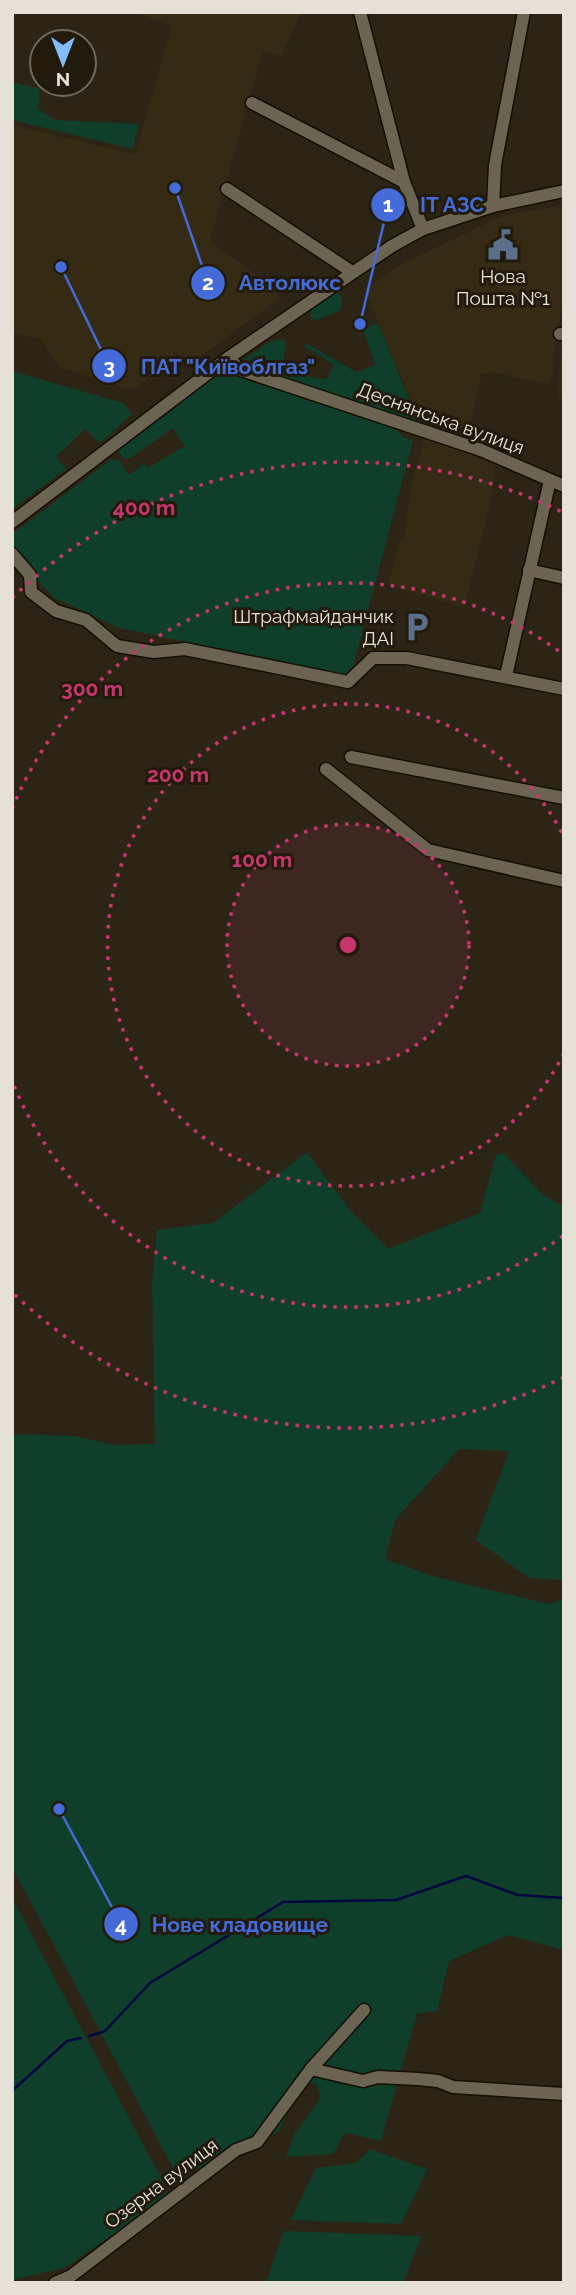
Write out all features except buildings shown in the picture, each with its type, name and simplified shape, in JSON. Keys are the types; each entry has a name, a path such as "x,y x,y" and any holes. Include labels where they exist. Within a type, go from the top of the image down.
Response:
{"street":[{"path":"360,12 404,182 423,229"},
{"path":"493,206 495,164 524,12"},
{"path":"252,103 404,182"},
{"path":"228,189 352,272"},
{"path":"12,522 228,358 352,272 423,229 493,206 564,191"},
{"name":"Деснянська вулиця","path":"228,358 241,370 481,450 564,486"},
{"path":"506,676 550,480"},
{"path":"12,554 30,575 31,592 56,611 86,620 117,646 154,652 185,649 348,682 373,658 387,656 506,676 564,689"},
{"path":"529,570 564,578"},
{"path":"351,757 564,798"},
{"path":"326,769 428,850 564,881"},
{"name":"Озерна вулиця","path":"55,2283 74,2279 236,2150 257,2142 311,2069 363,2010"},
{"path":"311,2069 363,2081 378,2077 418,2079 438,2081 453,2087 564,2094"}],"shaded area":[{"path":"134,12 302,12 281,56 263,50 210,241 264,281 280,298 189,365 177,353 133,390 60,368 40,339 12,332 12,125 135,155 172,26"},
{"path":"564,206 564,287 550,384 491,372 481,374 470,428 419,420 365,290 403,263 507,214"},
{"path":"564,341 564,399 557,398"},
{"path":"425,438 497,461 489,508 464,607 388,585 399,543 405,535 411,485"}],"green space":[{"path":"12,82 28,86 28,98 39,98 38,109 55,120 138,124 133,149 12,120"},
{"path":"331,293 338,293 342,297 341,310 317,320 311,319 310,309"},
{"path":"378,323 420,426 244,368 240,362 269,342 283,339 286,343 283,365 297,374 326,380 334,365 304,346 307,344 356,372 376,365 363,330"},
{"path":"225,369 393,426 403,437 413,440 353,667 346,675 119,628 53,597 12,551 12,534 110,460 118,459 129,475 144,464 148,468 185,446 173,428 129,459 123,458 117,449"},
{"path":"12,371 123,403 132,414 100,443 85,429 56,457 66,469 12,509"},
{"path":"307,1152 348,1208 388,1249 480,1213 496,1155 503,1153 543,1195 564,1207 564,1580 529,1578 476,1540 509,1451 459,1449 395,1520 385,1559 436,1577 549,1604 564,1599 564,1950 508,1935 449,1961 437,2011 417,2013 381,2141 345,2133 333,2154 286,2157 294,2135 321,2097 316,2083 301,2085 279,2131 261,2144 178,2177 12,1867 12,1434 74,1436 115,1445 155,1444 152,1282 157,1230 213,1223"},
{"path":"12,1898 170,2195 64,2268 12,2280"},
{"path":"370,2149 427,2169 401,2224 291,2220 316,2168 356,2163"},
{"path":"284,2231 421,2236 403,2283 266,2283"}],"waterway":[{"path":"89,2036 105,2031 150,1983 283,1902 396,1900 466,1876 518,1895 564,1898"},
{"path":"12,2091 67,2041 81,2038"}],"place":[{"name":"Автолюкс","path":"175,188"},
{"name":"Нова Пошта №1","path":"503,245"},
{"name":"ПАТ \"Київоблгаз\"","path":"61,267"},
{"name":"ІТ АЗС","path":"360,324"},
{"name":"Штрафмайданчик ДАІ","path":"417,627"},
{"name":"Нове кладовище","path":"59,1809"}]}
